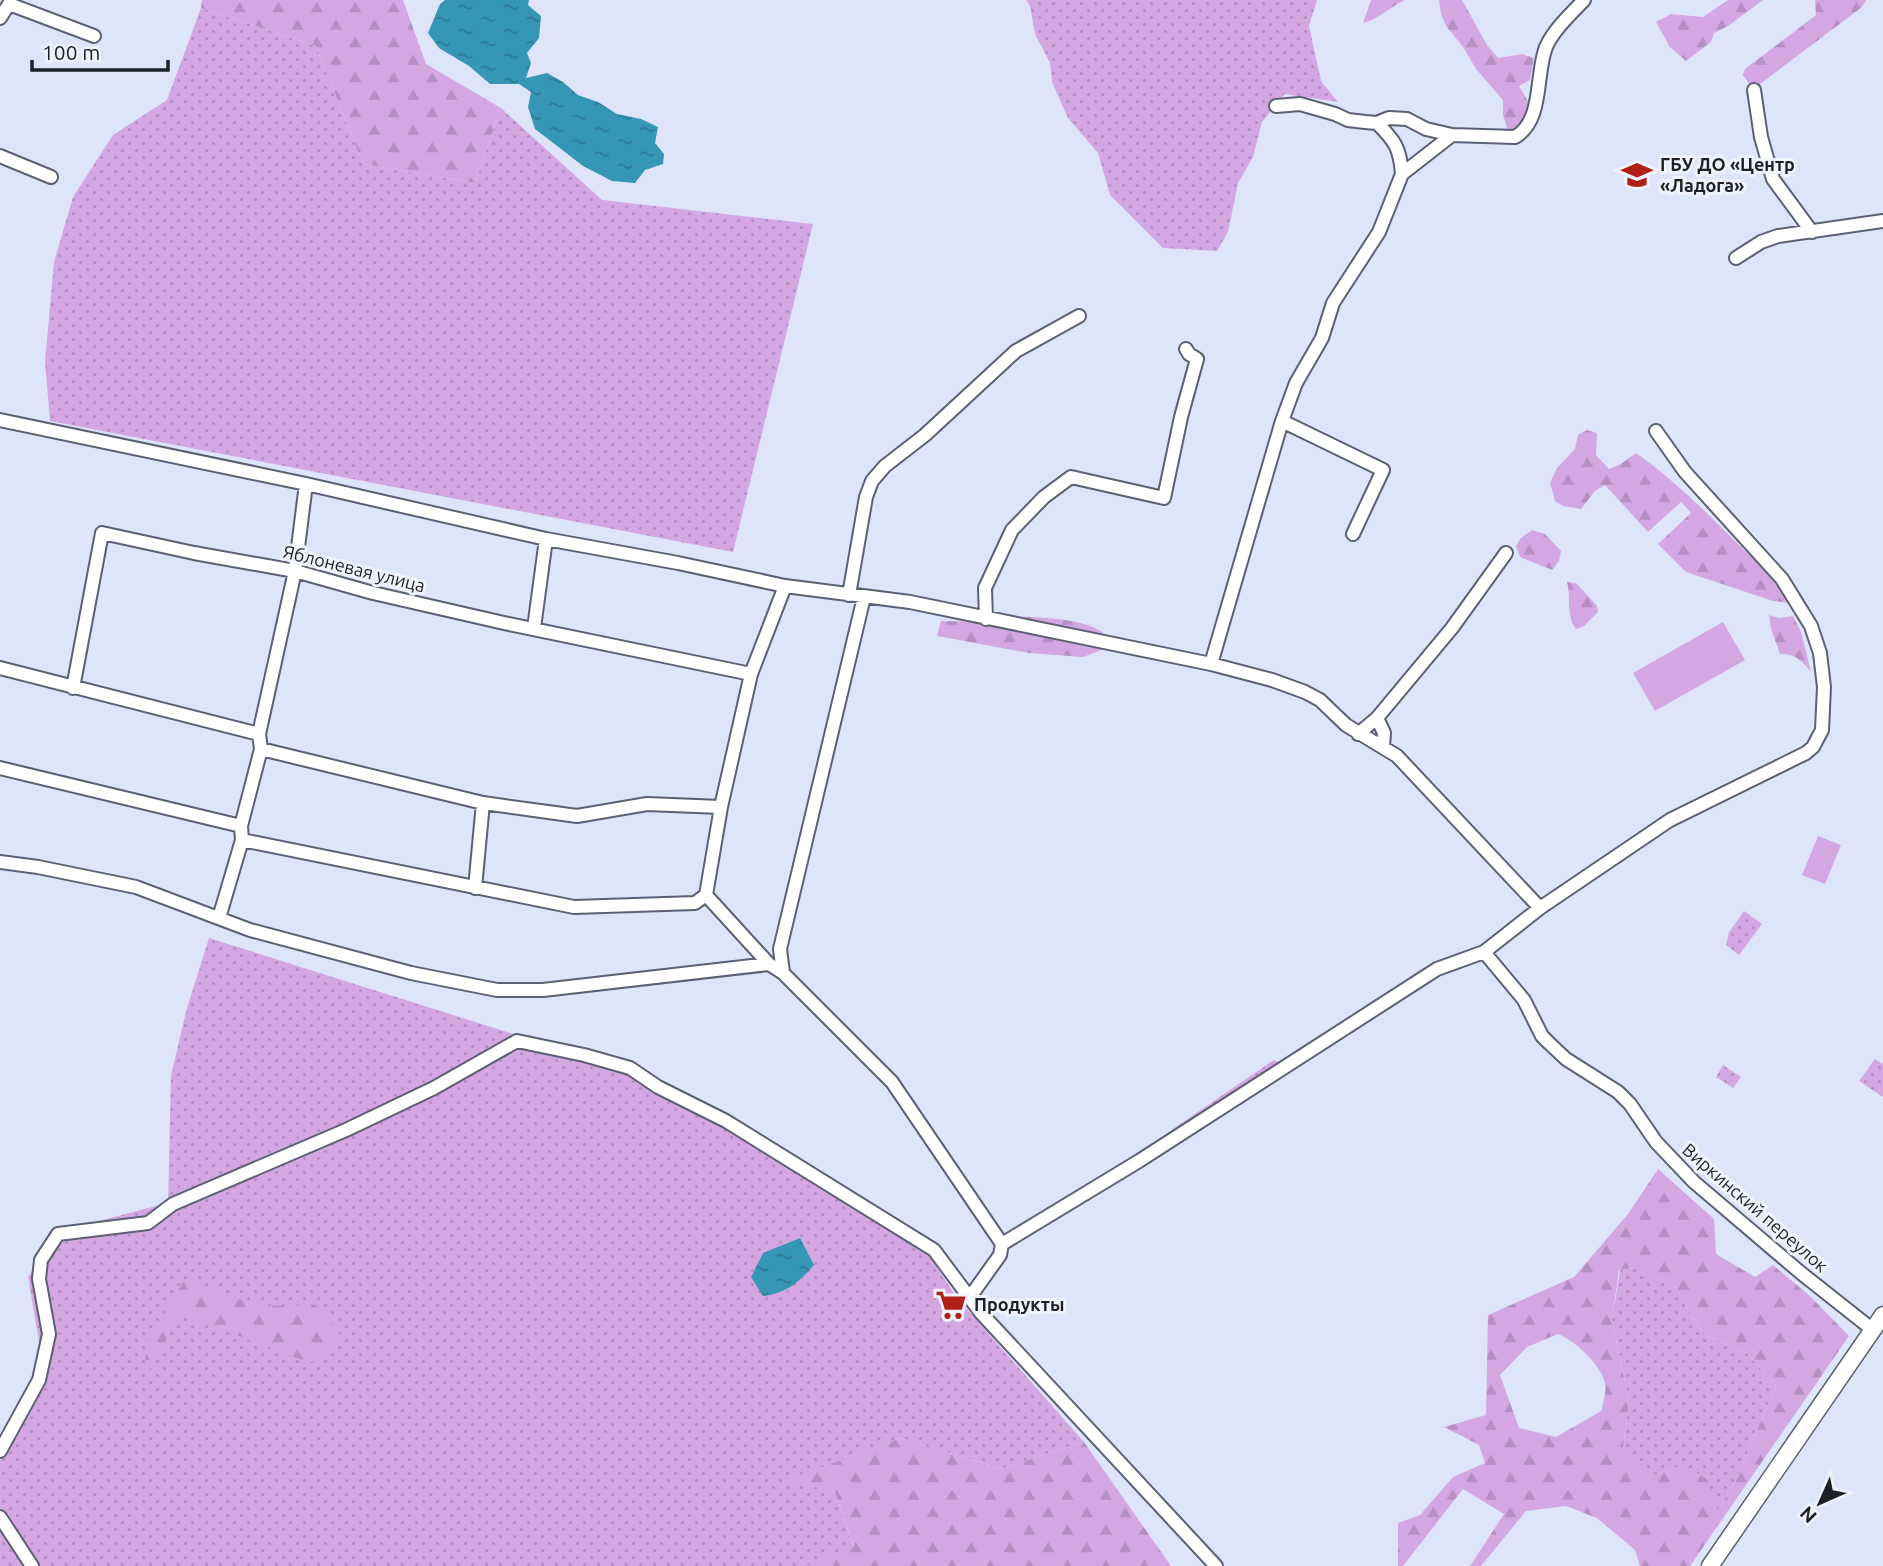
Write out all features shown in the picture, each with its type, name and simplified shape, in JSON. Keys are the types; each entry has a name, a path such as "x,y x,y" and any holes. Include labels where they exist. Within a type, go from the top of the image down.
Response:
{"main road":[{"path":"1710,1566 1883,1315"}],"street":[{"path":"1276,106 1300,104 1348,120 1377,123 1389,118 1407,119 1426,129 1452,135 1515,137 1523,132 1533,113 1540,69 1548,43 1584,0"},
{"path":"0,19 9,4 94,36"},
{"path":"1754,90 1761,137 1773,179 1812,232"},
{"path":"1211,664 1282,421 1296,383 1322,338 1333,303 1380,232 1402,174 1401,154 1393,139 1377,123"},
{"path":"1402,174 1452,135"},
{"path":"0,156 51,177"},
{"path":"1736,258 1761,242 1778,236 1883,221"},
{"path":"849,595 866,497 872,481 885,466 925,435 1016,351 1079,316"},
{"path":"986,618 985,588 1012,530 1044,497 1071,477 1164,498 1181,417 1197,359 1189,354 1186,348"},
{"path":"0,420 306,484 546,539 785,586 910,602 1211,664 1272,680 1320,700 1358,734 1397,756 1540,908"},
{"path":"1282,421 1383,470 1353,534"},
{"path":"1002,1244 1139,1161 1437,969 1483,952 1540,908 1670,820 1806,753 1813,747 1822,730 1824,670 1811,626 1782,579 1685,472 1656,431"},
{"path":"219,919 242,840 241,827 261,749 259,734 295,570 306,484"},
{"name":"Яблоневая улица","path":"73,688 102,533 194,553 295,570 373,593 503,623 751,674"},
{"path":"534,628 546,539"},
{"path":"1358,734 1377,718 1452,628 1506,553"},
{"path":"242,840 574,907 695,903 706,895 721,807 751,674 785,586"},
{"path":"783,973 780,950 864,597"},
{"path":"0,668 259,734"},
{"path":"1377,718 1384,733 1383,747"},
{"path":"261,749 483,803 577,816 647,804 721,807"},
{"path":"0,768 241,827"},
{"path":"475,888 483,803"},
{"path":"0,862 136,887 250,930 411,973 497,990 555,989 769,964"},
{"path":"706,895 769,964 783,973 892,1082 1002,1244 1000,1255 970,1297"},
{"name":"Виркинский переулок","path":"1483,952 1524,1000 1542,1036 1549,1043 1566,1059 1618,1092 1630,1104 1656,1142 1694,1182 1873,1330"},
{"path":"0,1451 39,1380 49,1334 39,1279 41,1260 58,1234 148,1223 173,1204 371,1118 434,1088 517,1041 630,1068 659,1087 726,1121 934,1250 991,1323 1216,1566"},
{"path":"0,1517 17,1539 32,1566"}],"green space":[{"path":"202,0 403,0 426,64 501,108 475,183 363,164 316,46 201,8"},
{"path":"1026,0 1317,0 1309,26 1321,81 1338,102 1285,94 1262,122 1253,157 1238,183 1228,232 1217,251 1163,248 1110,195 1098,153 1068,118 1052,82 1050,63 1035,34 1030,6"},
{"path":"1371,0 1405,0 1363,23"},
{"path":"1439,0 1462,0 1487,45 1498,58 1522,54 1534,58 1530,80 1519,86 1529,103 1528,107 1521,122 1512,132 1508,131 1503,115 1503,100 1476,69 1446,26"},
{"path":"1728,0 1763,0 1714,33 1711,42 1686,61 1670,47 1656,22 1671,14 1703,17"},
{"path":"1815,0 1866,0 1862,7 1759,85 1750,85 1743,75 1745,69 1816,15"},
{"path":"201,8 316,46 363,164 475,183 501,108 602,200 813,224 733,552 50,421 45,362 54,262 73,197 113,135 167,100"},
{"path":"1587,430 1597,433 1596,455 1609,469 1636,453 1663,474 1759,564 1791,603 1773,601 1686,572 1658,544 1691,513 1681,502 1648,532 1605,485 1595,491 1581,509 1563,506 1555,501 1550,483 1557,468 1575,449 1578,435"},
{"path":"1532,530 1545,534 1561,551 1559,561 1552,570 1520,557 1516,546 1521,538"},
{"path":"1567,582 1576,583 1597,606 1598,612 1584,626 1576,629 1571,618"},
{"path":"1769,615 1779,618 1793,616 1801,632 1811,672 1798,658 1780,654"},
{"path":"1013,616 1059,619 1094,627 1102,632 1112,646 1083,657 1029,653 937,636 941,621 996,622"},
{"path":"1723,622 1745,660 1655,711 1633,673"},
{"path":"1818,836 1841,845 1825,884 1802,875"},
{"path":"1744,911 1762,924 1739,955 1726,945 1729,932"},
{"path":"209,938 599,1061 646,1079 929,1256 958,1299 1084,1442 1001,1469 901,1438 788,1480 835,1492 854,1548 806,1566 38,1566 0,1508 0,1461 43,1364 28,1277 60,1231 168,1203 171,1075 187,1008"},
{"path":"1875,1059 1883,1064 1883,1097 1859,1081"},
{"path":"1274,1060 1279,1067 1174,1137 1170,1134 1173,1129"},
{"path":"1723,1065 1741,1077 1733,1088 1716,1077"},
{"path":"1658,1169 1714,1219 1716,1254 1755,1277 1773,1265 1811,1297 1849,1336 1690,1566 1640,1566 1635,1550 1597,1518 1566,1506 1526,1511 1481,1566 1470,1566 1504,1514 1463,1489 1403,1566 1398,1566 1398,1523 1420,1515 1453,1477 1485,1463 1479,1445 1444,1427 1486,1415 1488,1315 1574,1277 1628,1214","holes":["1633,1268 1676,1288 1703,1334 1748,1354 1776,1386 1737,1478 1717,1512 1707,1479 1683,1465 1646,1478 1623,1449 1629,1402 1612,1320 1619,1270","1558,1334 1579,1347 1592,1361 1602,1375 1606,1389 1601,1411 1556,1437 1519,1428 1500,1375 1527,1347"]},
{"path":"1634,1268 1676,1288 1703,1334 1748,1354 1776,1386 1737,1478 1717,1512 1683,1465 1646,1478 1623,1449 1629,1402 1612,1320 1620,1270"},
{"path":"184,1280 259,1306 316,1305 342,1337 310,1363 179,1313 151,1370 145,1358 150,1340"},
{"path":"901,1438 1001,1469 1084,1442 1171,1566 806,1566 854,1547 835,1492 786,1480"},
{"path":"0,1522 24,1566 0,1566"}],"water":[{"path":"445,0 529,0 528,5 541,16 539,38 527,53 531,63 526,78 547,73 578,95 598,102 617,114 641,119 658,127 655,143 664,154 663,164 645,170 635,183 612,181 583,166 535,129 528,107 531,92 519,84 490,84 469,66 439,48 428,33 440,4"},
{"path":"800,1238 814,1265 792,1286 779,1293 763,1296 751,1277 763,1253"}],"place":[{"name":"ГБУ ДО «Центр «Ладога»","path":"1637,175"},
{"name":"Продукты","path":"951,1305"}]}
